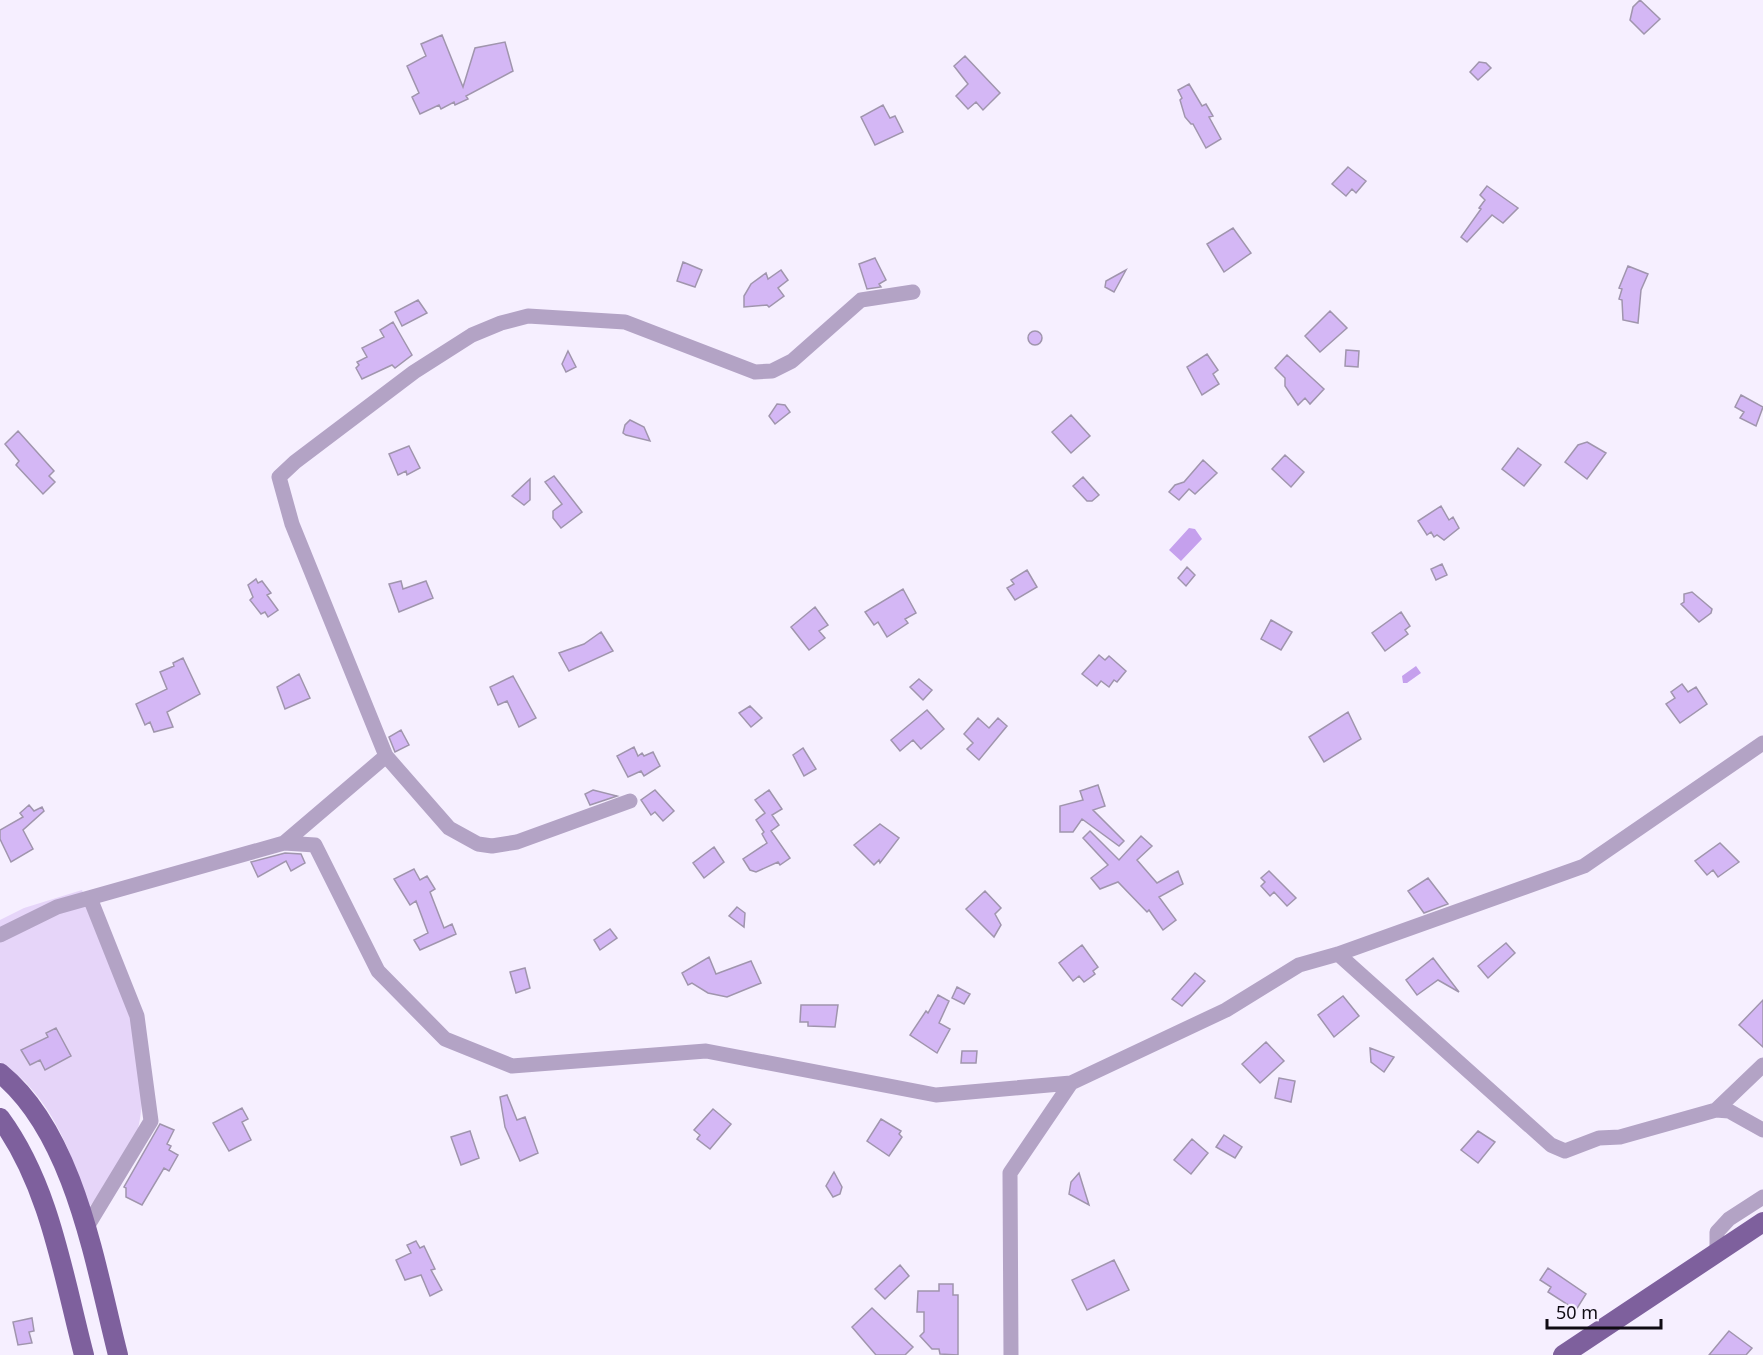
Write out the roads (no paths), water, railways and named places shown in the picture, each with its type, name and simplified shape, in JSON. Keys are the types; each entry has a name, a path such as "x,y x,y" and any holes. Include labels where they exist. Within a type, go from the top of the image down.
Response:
{"main road":[{"path":"0,1073 39,1116 56,1145 68,1174 85,1230 118,1355"},
{"path":"0,1118 20,1145 39,1186 84,1355"},
{"path":"1563,1355 1763,1221"}],"street":[{"path":"630,801 517,842 492,846 478,844 449,828 387,756 292,524 279,477 295,462 414,372 472,335 501,323 528,316 626,322 755,372 772,372 792,361 861,300 913,292"},
{"path":"0,935 57,907 284,843 315,845 378,971 445,1039 512,1066 706,1051 936,1095 1071,1083 1226,1010 1299,965 1338,954 1584,866 1763,743"},
{"path":"284,843 387,756"},
{"path":"85,1230 152,1121 137,1016 90,898"},
{"path":"1338,954 1551,1145 1565,1151 1599,1137 1620,1137 1716,1110 1729,1111 1763,1130"},
{"path":"1716,1110 1763,1065"},
{"path":"1011,1355 1010,1173 1071,1083"},
{"path":"1717,1252 1717,1232 1729,1219 1763,1197"}]}
